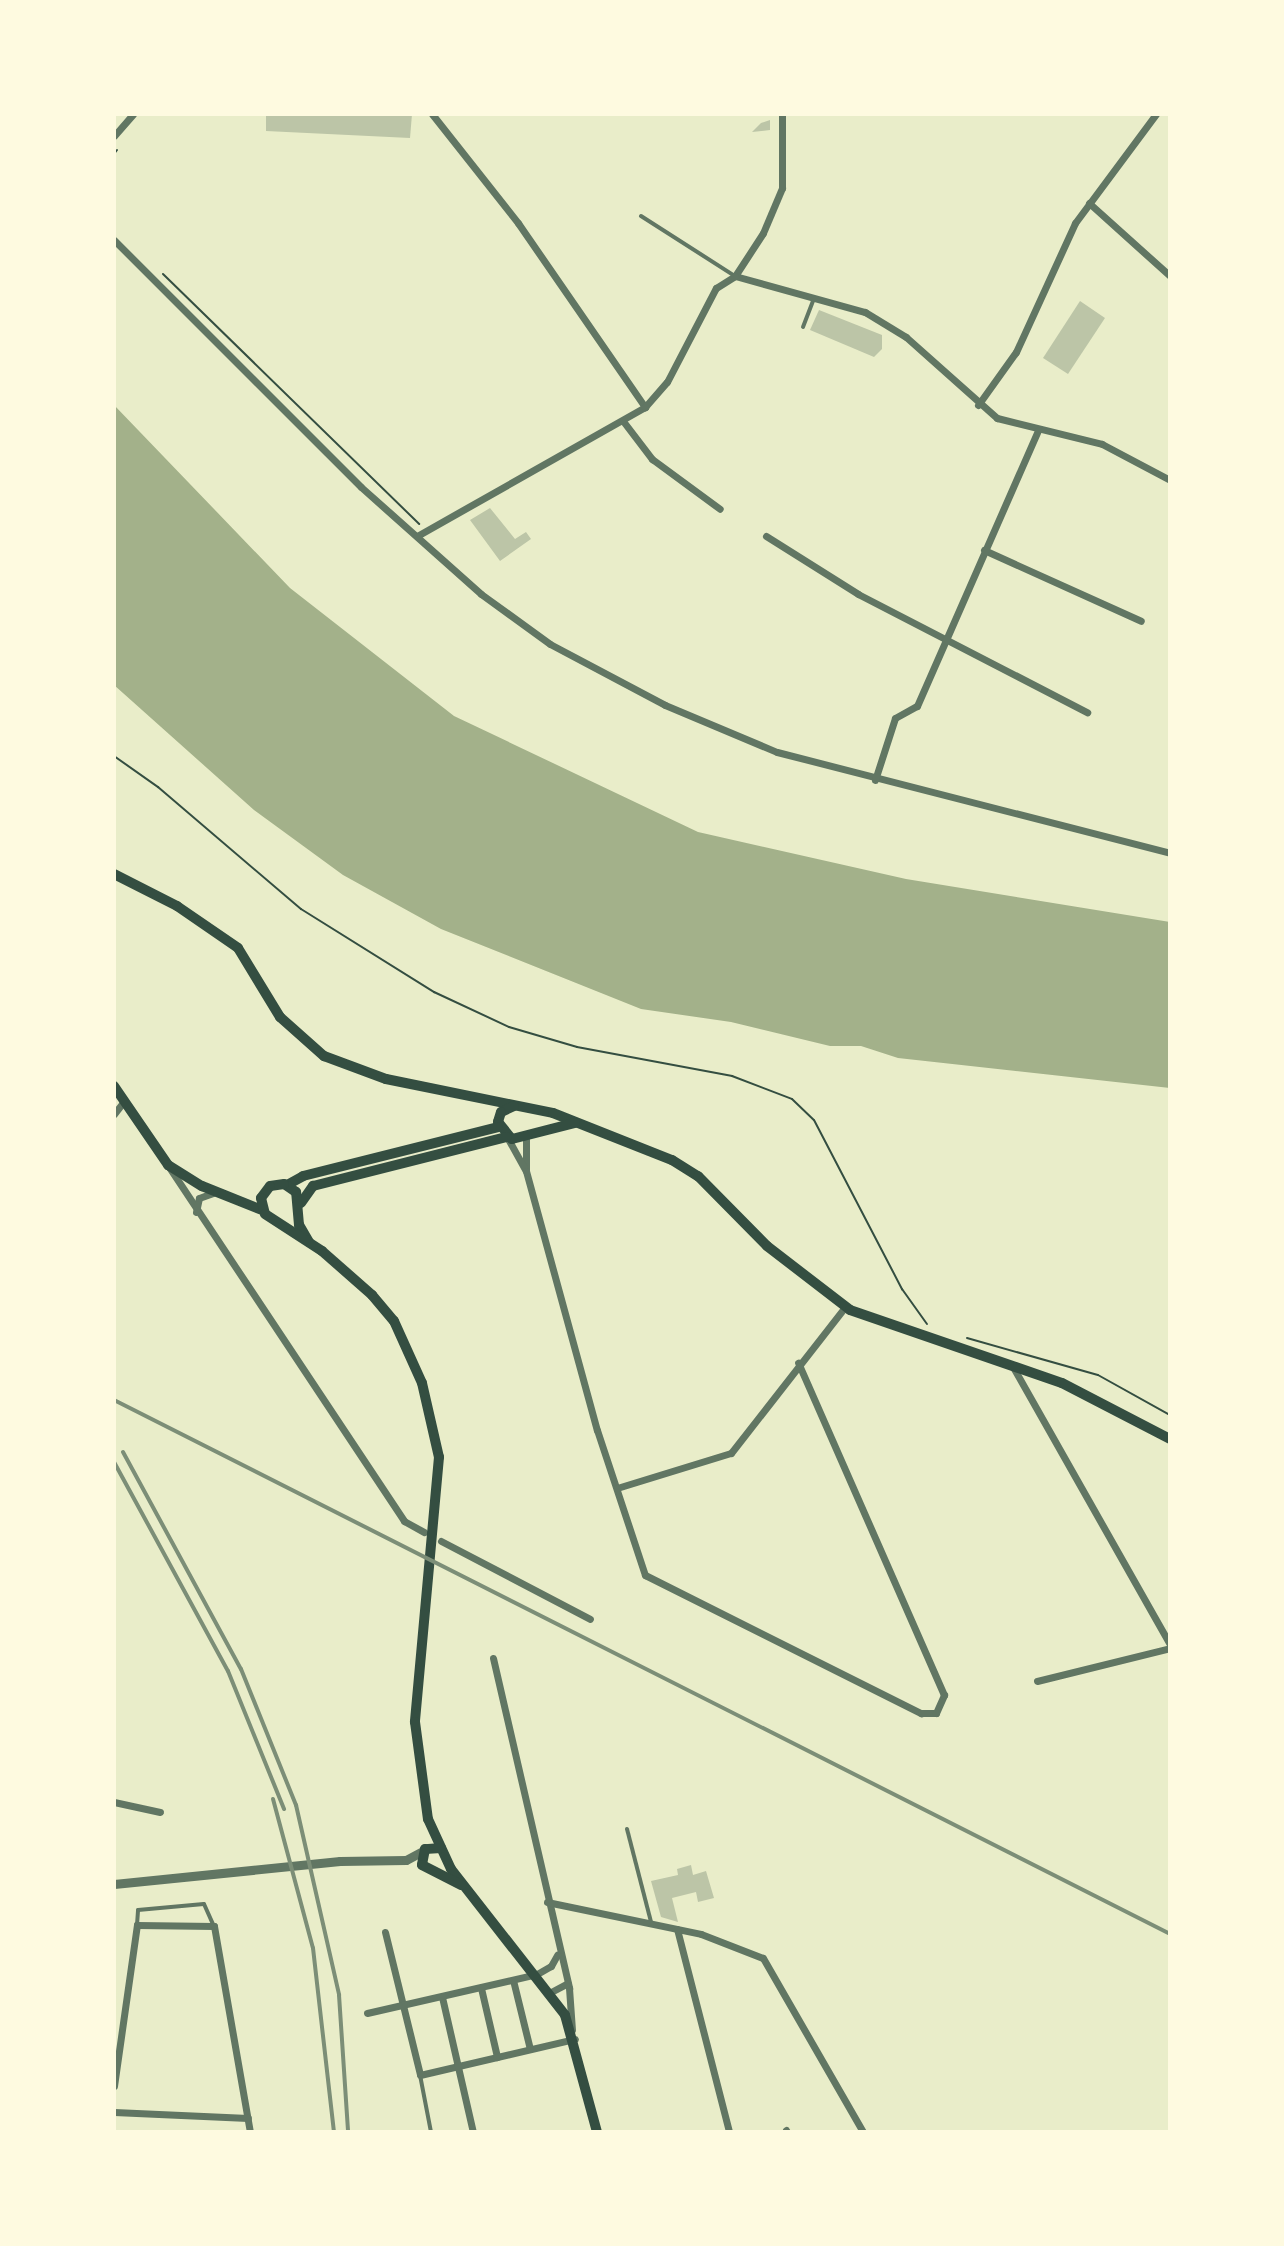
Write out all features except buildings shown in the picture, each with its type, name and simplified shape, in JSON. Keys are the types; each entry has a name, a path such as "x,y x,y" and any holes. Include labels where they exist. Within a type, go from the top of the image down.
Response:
{"main road":[{"path":"114,874 177,906 238,948 280,1017 324,1056 386,1079 577,1123 691,1171 767,1246 845,1307 911,1335 1086,1393 1170,1439"},
{"path":"114,1086 168,1165 215,1193 262,1210 309,1242 372,1295 410,1351 437,1440 436,1528 415,1731 428,1819 443,1853 467,1888 551,1992 573,2035 597,2132"},
{"path":"498,1127 501,1112 518,1107"},
{"path":"518,1107 531,1120 526,1134"},
{"path":"278,1222 290,1219 313,1186 507,1137 577,1123"},
{"path":"498,1127 507,1137"},
{"path":"262,1210 265,1191 287,1185 303,1176 498,1127"},
{"path":"287,1185 298,1195 299,1225 309,1242"},
{"path":"428,1819 424,1850 430,1870 467,1888"},
{"path":"424,1850 443,1853"},
{"path":"430,1870 443,1853"}],"street":[{"path":"114,136 133,114"},
{"path":"432,114 518,223 645,407"},
{"path":"417,536 623,421 645,407 667,382 716,288 735,276 782,188 782,114"},
{"path":"978,405 1016,352 1089,203 1156,114"},
{"path":"1089,203 1170,276"},
{"path":"114,240 361,487 506,614 617,681 777,752 875,780 1170,853"},
{"path":"735,276 865,312 897,329 978,405 1005,421 1114,448 1170,480"},
{"path":"623,421 652,459 720,509"},
{"path":"875,780 895,718 917,706 1038,430"},
{"path":"766,536 946,640 1087,712"},
{"path":"984,550 1141,621"},
{"path":"114,1114 124,1101"},
{"path":"526,1134 526,1171"},
{"path":"507,1137 526,1171 645,1575 921,1713 942,1710 944,1695 798,1363"},
{"path":"168,1165 196,1212 404,1521 424,1532"},
{"path":"196,1212 201,1196 215,1193"},
{"path":"617,1488 731,1453 798,1363 845,1307"},
{"path":"1013,1367 1170,1646 1037,1681"},
{"path":"441,1541 590,1619"},
{"path":"385,1932 420,2075 530,2049 573,2035 568,1983 557,1952 493,1658"},
{"path":"114,1802 160,1812"},
{"path":"393,1861 424,1850"},
{"path":"114,1884 340,1861 393,1861 430,1870"},
{"path":"547,1902 651,1922 740,1946 769,1962 863,2132"},
{"path":"114,2086 137,1925 214,1926 250,2132"},
{"path":"677,1929 727,2132"},
{"path":"367,2013 537,1974 551,1966 557,1952"},
{"path":"513,1980 530,2049"},
{"path":"551,1992 568,1983"},
{"path":"481,1988 497,2057"},
{"path":"442,1997 470,2131"},
{"path":"114,2112 248,2118"}],"lane":[{"path":"641,216 735,276"},
{"path":"803,327 815,297"},
{"path":"627,1829 651,1922"},
{"path":"137,1925 138,1910 204,1904 214,1926"},
{"path":"420,2075 431,2132"}],"path":[{"path":"114,154 117,150"},
{"path":"161,272 426,531"},
{"path":"114,756 178,803 301,909 434,992 509,1027 563,1043 732,1076 792,1099 814,1120 906,1297 934,1328"},
{"path":"958,1335 1098,1375 1170,1415"}],"shaded area":[{"path":"114,405 290,588 454,716 698,832 906,879 1170,922 1170,1088 898,1058 861,1046 830,1046 731,1022 641,1009 441,929 343,875 254,810 114,685"}],"railway":[{"path":"114,1400 1170,1934"},
{"path":"123,1452 241,1669 296,1805 339,1995 348,2132"},
{"path":"114,1462 228,1671 284,1809"},
{"path":"273,1799 313,1948 334,2132"}]}
